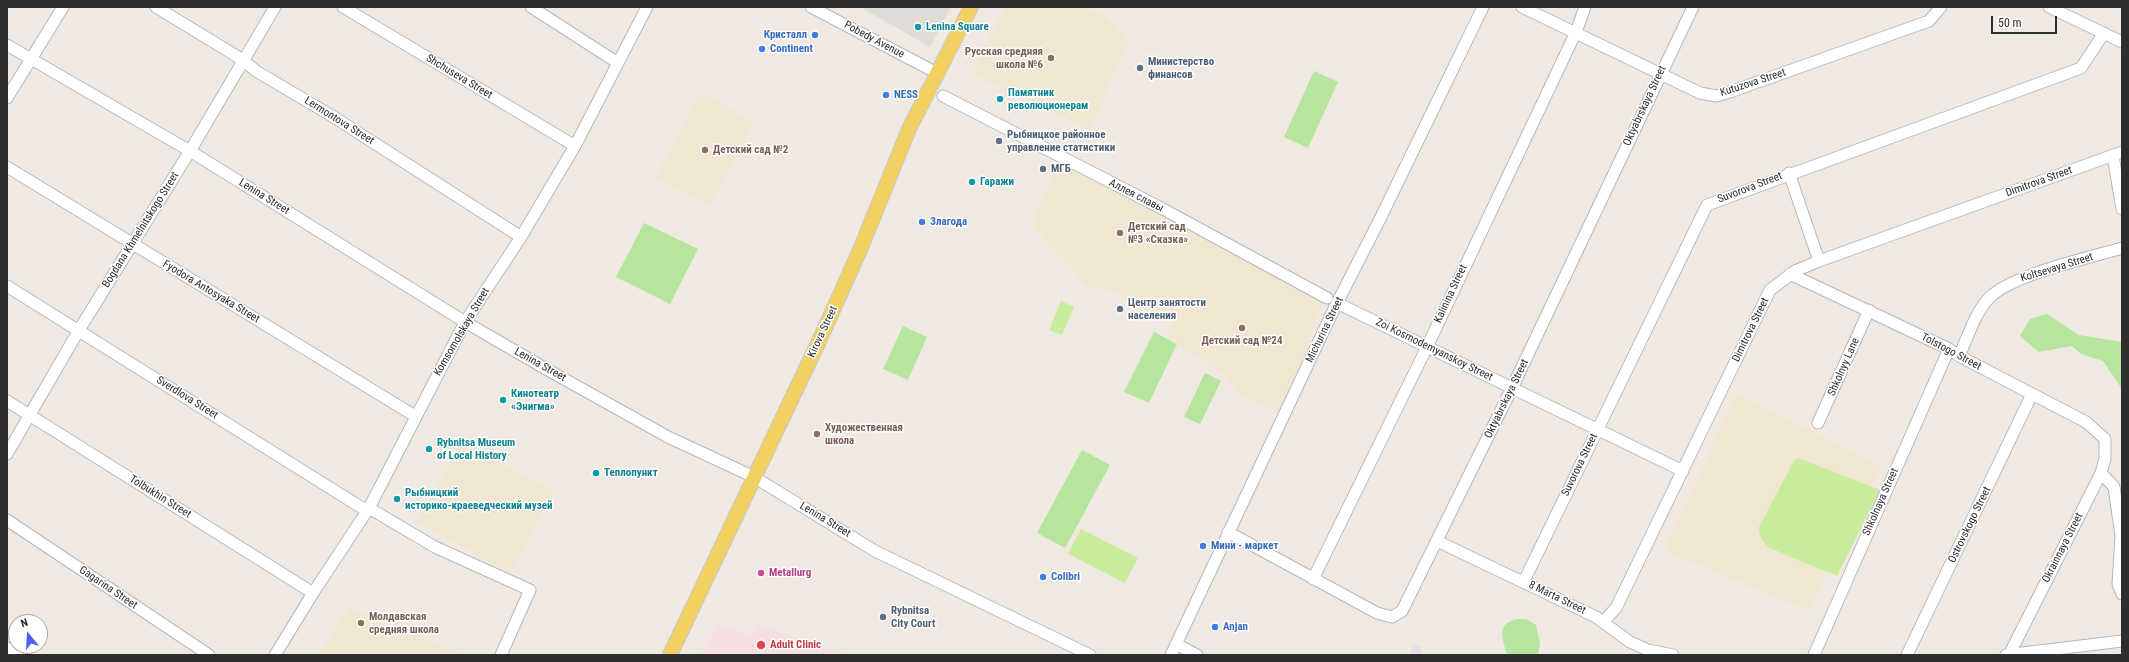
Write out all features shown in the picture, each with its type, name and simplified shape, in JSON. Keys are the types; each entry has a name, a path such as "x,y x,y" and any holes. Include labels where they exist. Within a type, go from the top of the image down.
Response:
{"main road":[{"name":"Kirova Street","path":"670,655 829,319 860,250 909,129 971,7"}],"street":[{"path":"7,98 63,7"},
{"name":"Lermontova Street","path":"156,7 243,60 256,71 332,116 521,236"},
{"name":"Bogdana Khmelnitskogo Street","path":"7,454 29,414 131,243 190,151 275,7"},
{"name":"Shchuseva Street","path":"343,7 574,146"},
{"path":"532,7 618,64"},
{"name":"Komsomolskaya Street","path":"276,655 313,593 368,509 465,322 521,236 574,146 647,7"},
{"name":"Pobedy Avenue","path":"811,7 937,72"},
{"name":"Michurina Street","path":"1171,655 1332,300 1382,217 1483,7"},
{"name":"Kutuzova Street","path":"1522,7 1700,93 1716,96 1929,21 1941,7"},
{"name":"Kalinina Street","path":"1313,579 1427,347 1576,32 1585,7"},
{"name":"Oktyabrskaya Street","path":"1228,532 1378,613 1386,616 1396,616 1402,611 1438,541 1512,388 1692,7"},
{"path":"2049,7 2122,42"},
{"name":"Suvorova Street","path":"1524,581 1707,204 2081,68 2104,33"},
{"name":"Lenina Street","path":"7,45 190,151 465,322 668,437 754,477 875,551 1090,655"},
{"name":"Аллея славы","path":"943,96 1163,209 1332,300"},
{"path":"2117,154 2122,209"},
{"name":"Dimitrova Street","path":"1603,622 1616,608 1770,290 1790,274 1818,261 2117,154"},
{"name":"Fyodora Antosyaka Street","path":"7,167 415,416"},
{"path":"1789,174 1818,261"},
{"name":"Koltsevaya Street","path":"1959,356 1982,308 1991,296 2013,281 2122,248"},
{"name":"Tolstogo Street","path":"1790,274 1949,349 1959,356 2086,422 2105,439"},
{"name":"Sverdlova Street","path":"7,286 368,509 435,547 530,590 501,655"},
{"name":"Zoi Kosmodemyanskoy Street","path":"1332,300 1683,471"},
{"name":"Shkolnyy Lane","path":"1818,423 1869,310"},
{"name":"Shkolnaya Street","path":"1814,655 1949,349"},
{"name":"Ostrovskogo Street","path":"1907,655 2032,394"},
{"name":"Tolbukhin Street","path":"7,400 313,593"},
{"name":"Okrainnaya Street","path":"2010,655 2101,473 2105,459 2105,439"},
{"path":"2101,473 2114,487 2121,536 2118,584 2122,594"},
{"name":"Gagarina Street","path":"7,520 209,655"},
{"name":"8 Marta Street","path":"1438,541 1524,581 1603,622 1616,634 1630,642 1648,650 1673,655"},
{"path":"2006,655 2122,641"},
{"path":"1176,644 1196,655"},
{"path":"7,648 18,655"}],"shaded area":[{"name":"Lenina Square","path":"860,7 951,7 930,47"},
{"name":"Русская средняя школа №6","path":"1004,7 1084,7 1108,18 1128,42 1090,130 972,74"},
{"name":"Детский сад №2","path":"701,93 754,122 709,206 655,178"},
{"path":"1058,160 1217,242 1323,302 1282,414 1237,393 1235,386 1227,382 1224,375 1166,336 1175,320 1108,290 1088,287 1032,225"},
{"path":"1737,393 1881,465 1808,611 1664,550"},
{"path":"462,441 555,492 510,573 417,522"},
{"name":"Молдавская средняя школа","path":"349,607 414,638 416,634 461,655 319,655"},
{"name":"Adult Clinic","path":"718,624 752,636 758,624 841,654 704,655 703,653"},
{"path":"1412,642 1422,648 1421,655 1411,655"}],"green space":[{"path":"1314,71 1338,82 1308,148 1284,137"},
{"path":"644,223 698,249 670,304 616,277"},
{"path":"1061,301 1074,307 1062,335 1049,330"},
{"path":"2047,314 2079,335 2122,342 2122,389 2103,361 2081,354 2072,346 2039,352 2020,336 2030,319"},
{"path":"903,326 927,337 908,380 883,369"},
{"path":"1154,332 1177,344 1149,403 1124,392"},
{"path":"1205,373 1221,381 1200,424 1184,417"},
{"path":"1082,450 1110,465 1065,548 1037,533"},
{"path":"1798,458 1880,490 1837,576 1770,548 1763,541 1759,531 1759,527 1794,461"},
{"path":"1081,529 1138,558 1125,583 1068,554"},
{"path":"1517,619 1526,619 1536,625 1540,645 1538,655 1507,655 1502,633 1503,629 1510,622"}],"place":[{"name":"Lenina Square","path":"918,27"},
{"name":"Кристалл","path":"815,35"},
{"name":"Continent","path":"762,49"},
{"name":"Русская средняя школа №6","path":"1051,58"},
{"name":"Министерство финансов","path":"1140,68"},
{"name":"NESS","path":"886,95"},
{"name":"Памятник революционерам","path":"1000,99"},
{"name":"Рыбницкое районное управление статистики","path":"999,141"},
{"name":"Детский сад №2","path":"705,150"},
{"name":"МГБ","path":"1043,169"},
{"name":"Гаражи","path":"972,182"},
{"name":"Злагода","path":"922,222"},
{"name":"Детский сад №3 «Сказка»","path":"1120,233"},
{"name":"Центр занятости населения","path":"1120,309"},
{"name":"Детский сад №24","path":"1242,328"},
{"name":"Кинотеатр «Энигма»","path":"503,400"},
{"name":"Художественная школа","path":"817,434"},
{"name":"Rybnitsa Museum of Local History","path":"429,449"},
{"name":"Теплопункт","path":"596,473"},
{"name":"Рыбницкий историко-краеведческий музей","path":"397,499"},
{"name":"Мини - маркет","path":"1203,546"},
{"name":"Metallurg","path":"761,573"},
{"name":"Colibri","path":"1043,577"},
{"name":"Rybnitsa City Court","path":"883,617"},
{"name":"Молдавская средняя школа","path":"361,623"},
{"name":"Anjan","path":"1215,627"},
{"name":"Adult Clinic","path":"761,645"}]}
